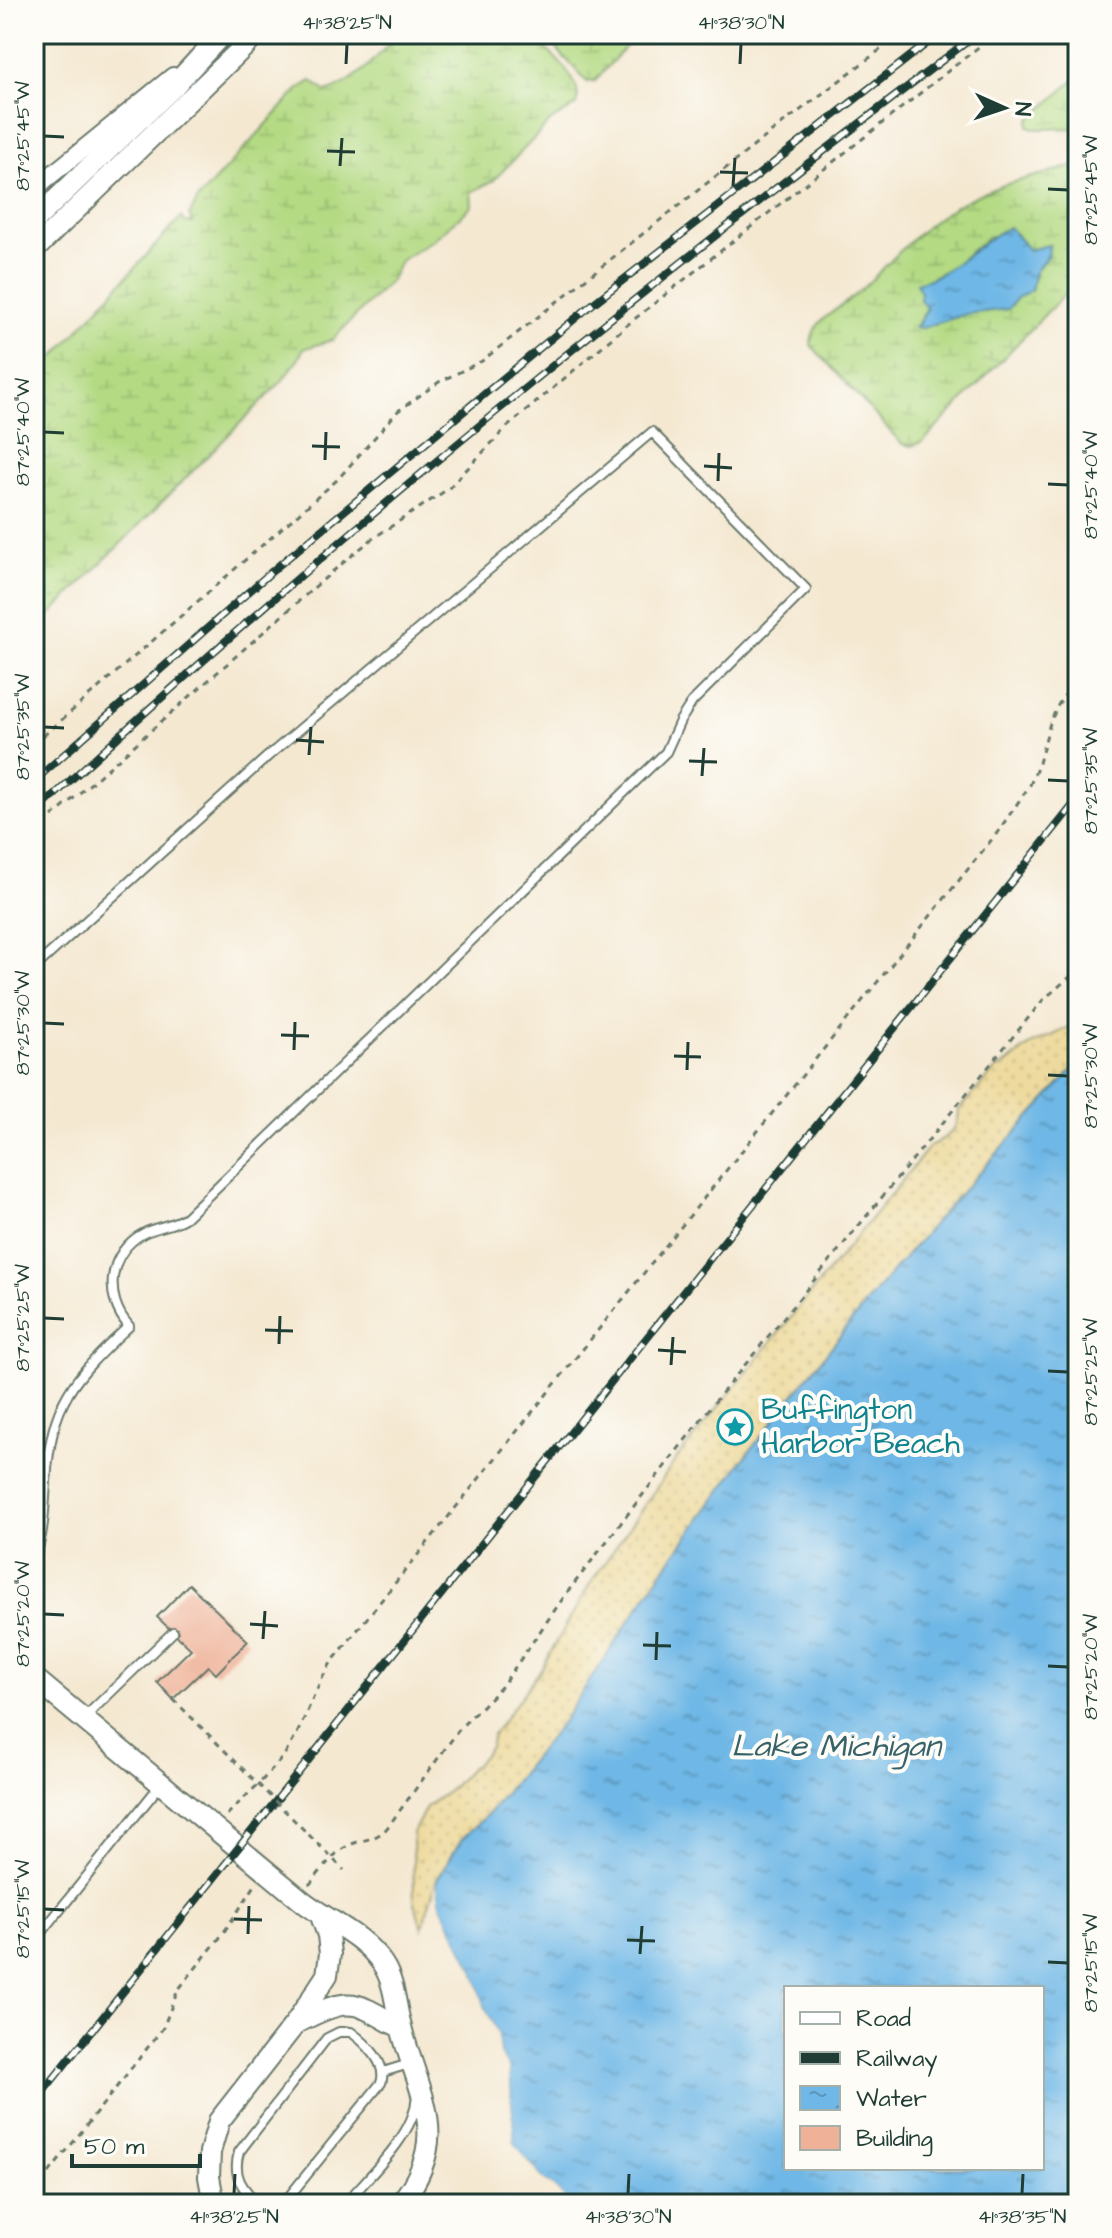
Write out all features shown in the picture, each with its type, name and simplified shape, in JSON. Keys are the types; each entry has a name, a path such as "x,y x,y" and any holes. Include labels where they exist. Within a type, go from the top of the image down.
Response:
{"street":[{"path":"34,189 222,34"},
{"path":"34,250 257,34"},
{"path":"34,221 173,87 205,50"},
{"path":"34,1678 213,1829 321,1916 372,1950 384,1964 429,2127 420,2177 400,2204"},
{"path":"214,2204 209,2177 210,2152 219,2121 295,2024 327,1975 330,1954 328,1935 321,1916"},
{"path":"295,2024 327,2008 351,2004 401,2027"}],"lane":[{"path":"34,968 272,753 652,432 806,589 692,702 666,752 202,1202 179,1222 149,1231 128,1245 115,1267 112,1293 129,1326 81,1372 59,1409 48,1456 43,1533 34,1561"},
{"path":"83,1719 173,1632"},
{"path":"34,1942 161,1783"},
{"path":"258,2204 237,2177 239,2152 327,2038 339,2032 351,2032 380,2063 383,2072 381,2083 283,2204"},
{"path":"345,2204 412,2122 416,2105 414,2066 383,2072"},
{"path":"223,2204 247,2193"}],"path":[{"path":"34,744 337,480 398,411 439,382 482,361 901,34"},
{"path":"34,833 332,572 372,539 448,489 506,428 620,330 995,34"},
{"path":"213,1829 283,1757 319,1681 340,1651 997,833 1030,785 1050,723 1078,676"},
{"path":"299,1898 341,1850 352,1844 370,1841 387,1828 461,1727 502,1686 566,1594 789,1308 1043,1000 1078,970"},
{"path":"173,1699 344,1870"},
{"path":"34,2192 163,2028 178,1990 222,1935 265,1871"}],"green space":[{"path":"396,34 530,34 570,75 578,94 577,105 551,121 493,181 471,192 472,206 434,239 400,261 391,280 332,340 303,349 281,382 34,631 34,379 181,217 185,222 193,223 189,216 198,199 299,89 312,81 326,92 347,83 374,61"},
{"path":"543,34 637,34 595,81 587,82"},
{"path":"1078,77 1078,128 1037,129 1029,126 1029,120"},
{"path":"1078,165 1078,280 923,442 911,446 902,444 811,345 815,329 945,213 992,189","holes":["989,236 1018,241 1029,250 1049,245 1035,271 1031,290 1017,297 1008,308 966,314 922,328 916,326 927,309 921,292 924,282 954,265"]}],"sand":[{"name":"Buffington Harbor Beach","path":"1078,1022 1078,1064 870,1298 742,1461 664,1569 561,1724 489,1813 461,1840 436,1882 422,1928 414,1900 413,1833 426,1807 450,1790 490,1747 493,1735 541,1669 590,1584 677,1458 930,1146 951,1132 959,1109 995,1070 1031,1045"}],"water":[{"path":"1009,227 1029,250 1049,245 1031,290 1017,298 1008,309 966,314 922,328 913,327 918,325 927,309 920,300 921,292 916,283 941,273"},
{"name":"Lake Michigan","path":"1078,1064 1078,2204 572,2204 541,2177 514,2143 509,2069 499,2052 497,2033 473,1970 441,1907 436,1882 461,1840 489,1813 561,1724 664,1569 742,1461 870,1298"}],"pier":[{"path":"436,1882 441,1907 473,1970 497,2033 499,2052 509,2069 514,2143 541,2177 572,2204 566,2204 538,2180 511,2145 505,2071 495,2054 493,2034 481,2009 470,1972 437,1909"}],"building":[{"path":"189,1584 248,1641 216,1674 208,1666 173,1699 157,1682 191,1649 157,1617"}],"railway":[{"path":"34,781 278,566 595,302 939,34"},
{"path":"34,814 262,609 496,412 735,221 977,34"},
{"path":"34,2103 1078,799"}],"place":[{"name":"Buffington Harbor Beach","path":"735,1427"}]}
